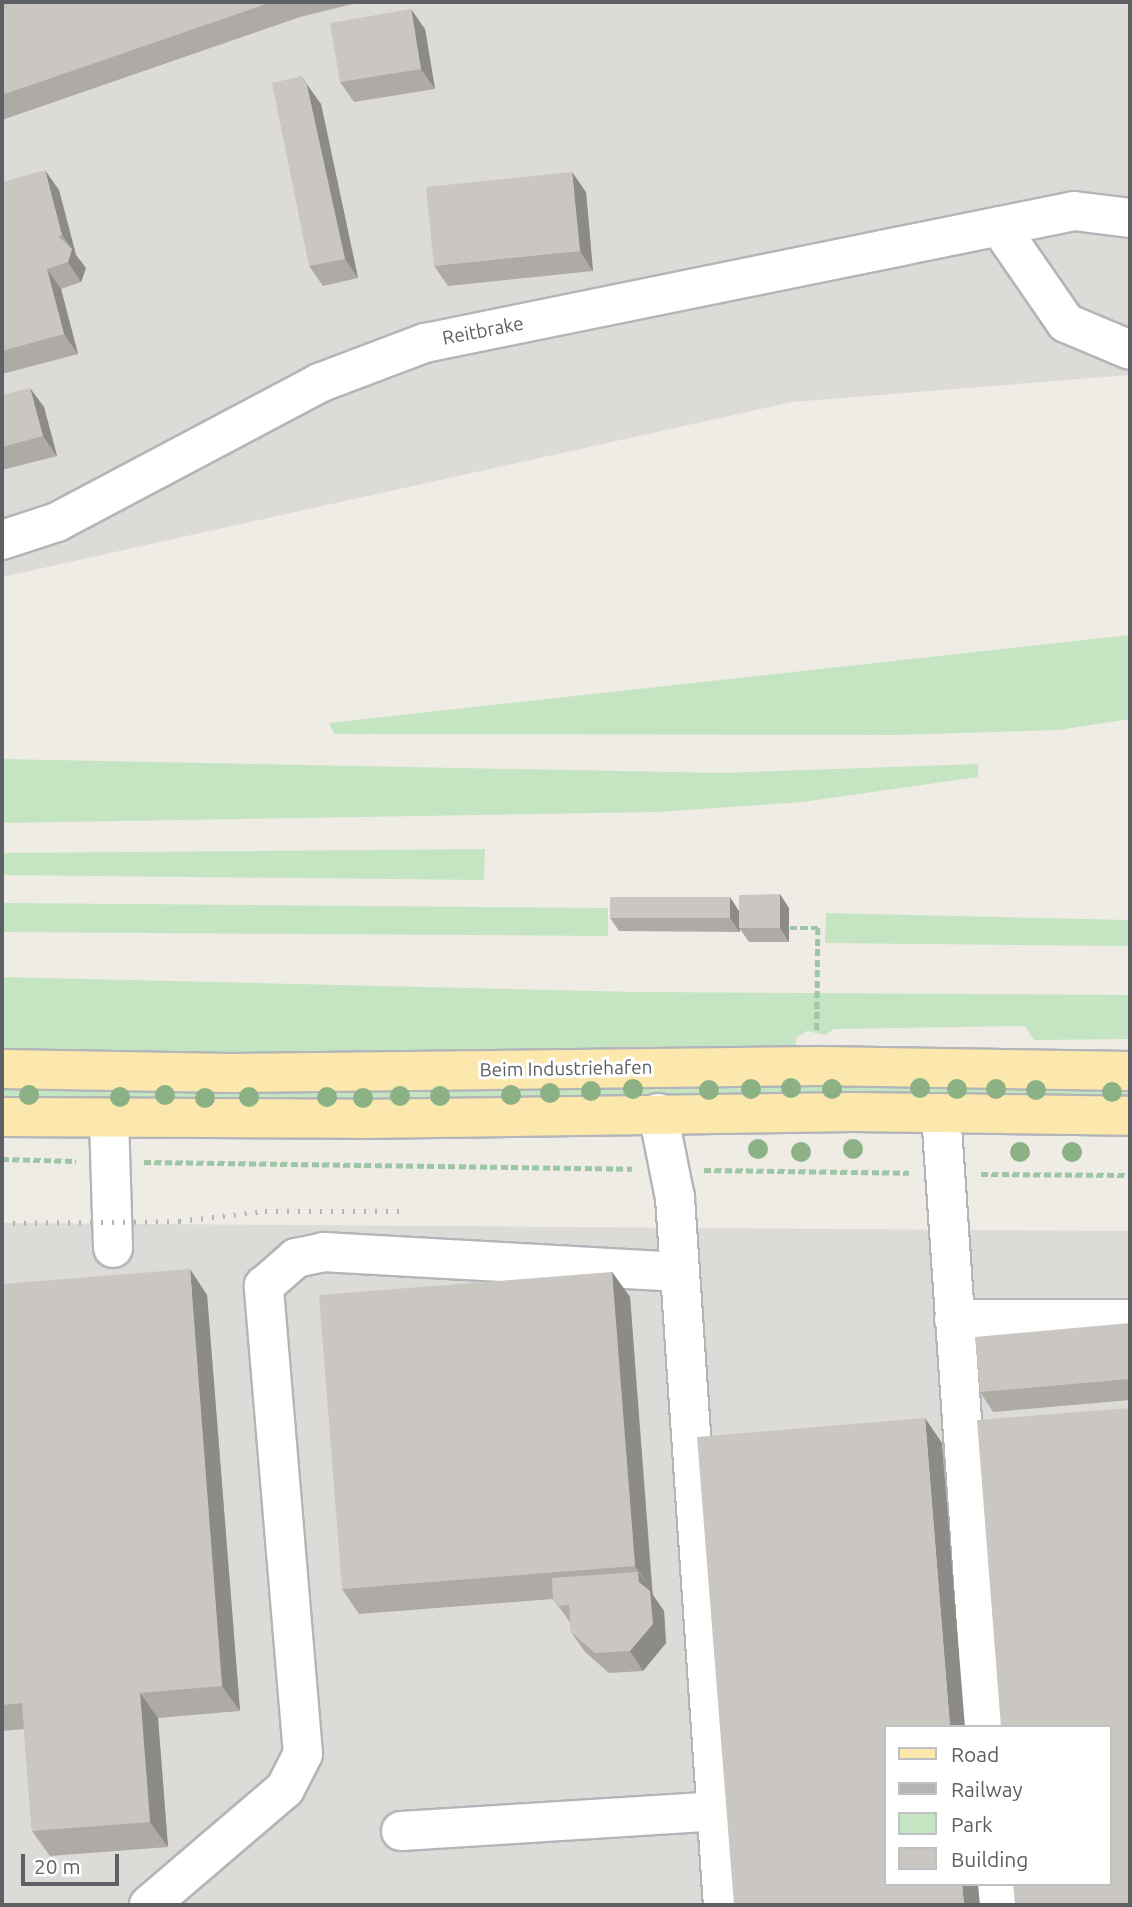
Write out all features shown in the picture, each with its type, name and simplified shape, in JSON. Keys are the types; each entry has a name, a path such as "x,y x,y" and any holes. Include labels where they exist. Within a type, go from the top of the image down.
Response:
{"main road":[{"name":"Beim Industriehafen","path":"2,1069 243,1073 817,1066 1130,1071"},
{"path":"2,1117 109,1119 657,1113 1130,1116"}],"street":[{"name":"Reitbrake","path":"2,540 57,522 320,383 425,343 1074,211 1130,218"},
{"path":"999,226 1066,323 1130,350"},
{"path":"657,1113 670,1169 679,1272 723,1905"},
{"path":"941,1113 948,1173 954,1318 983,1725"},
{"path":"109,1119 113,1248"},
{"path":"149,1905 285,1789 303,1754 264,1286 296,1258 324,1252 679,1272"},
{"path":"954,1318 1130,1319"},
{"path":"401,1831 716,1811"},
{"path":"995,1886 997,1905"}],"path":[{"path":"790,928 817,928 817,1036"},
{"path":"2,1159 1130,1175"}],"shaded area":[{"path":"2,2 1130,2 1130,375 792,402 2,577"},
{"path":"2,1223 1130,1231 1130,1905 2,1905"}],"green space":[{"path":"1130,635 1130,719 1058,730 897,735 334,734 329,723"},
{"path":"2,759 722,773 978,764 978,777 803,802 656,812 2,823"},
{"path":"485,849 484,880 2,875 2,853"},
{"path":"2,903 608,908 608,936 2,932"},
{"path":"826,913 1130,920 1130,946 825,943"},
{"path":"2,977 636,992 1130,995 1130,1039 1034,1040 1025,1026 834,1029 825,1035 807,1031 796,1038 796,1047 280,1055 2,1049"},
{"path":"791,1083 1130,1088 1130,1098 791,1093 234,1100 2,1098 2,1090 234,1092"}],"building":[{"path":"2,2 272,2 2,95"},
{"path":"411,9 421,69 340,82 330,23"},
{"path":"301,76 307,85 345,259 309,266 272,83"},
{"path":"45,170 62,235 58,236 72,249 68,262 47,269 64,334 2,351 2,182"},
{"path":"572,172 580,251 434,266 426,187"},
{"path":"30,388 43,436 2,447 2,395"},
{"path":"780,894 780,928 739,928 739,895"},
{"path":"610,897 730,897 730,918 610,918"},
{"path":"190,1269 222,1686 140,1693 150,1822 32,1831 22,1703 2,1705 2,1284"},
{"path":"612,1272 635,1566 342,1589 319,1295"},
{"path":"1130,1323 1130,1379 980,1392 975,1337"},
{"path":"1130,1408 1130,1905 1015,1905 1013,1886 1111,1886 1111,1725 1001,1725 977,1420"},
{"path":"925,1418 950,1725 884,1725 884,1886 962,1886 964,1905 734,1905 697,1437"},
{"path":"638,1572 639,1582 650,1591 653,1624 630,1651 595,1653 571,1632 569,1605 560,1606 553,1599 552,1578"}],"railway":[{"path":"2,1223 179,1221 265,1211 400,1211"}]}
